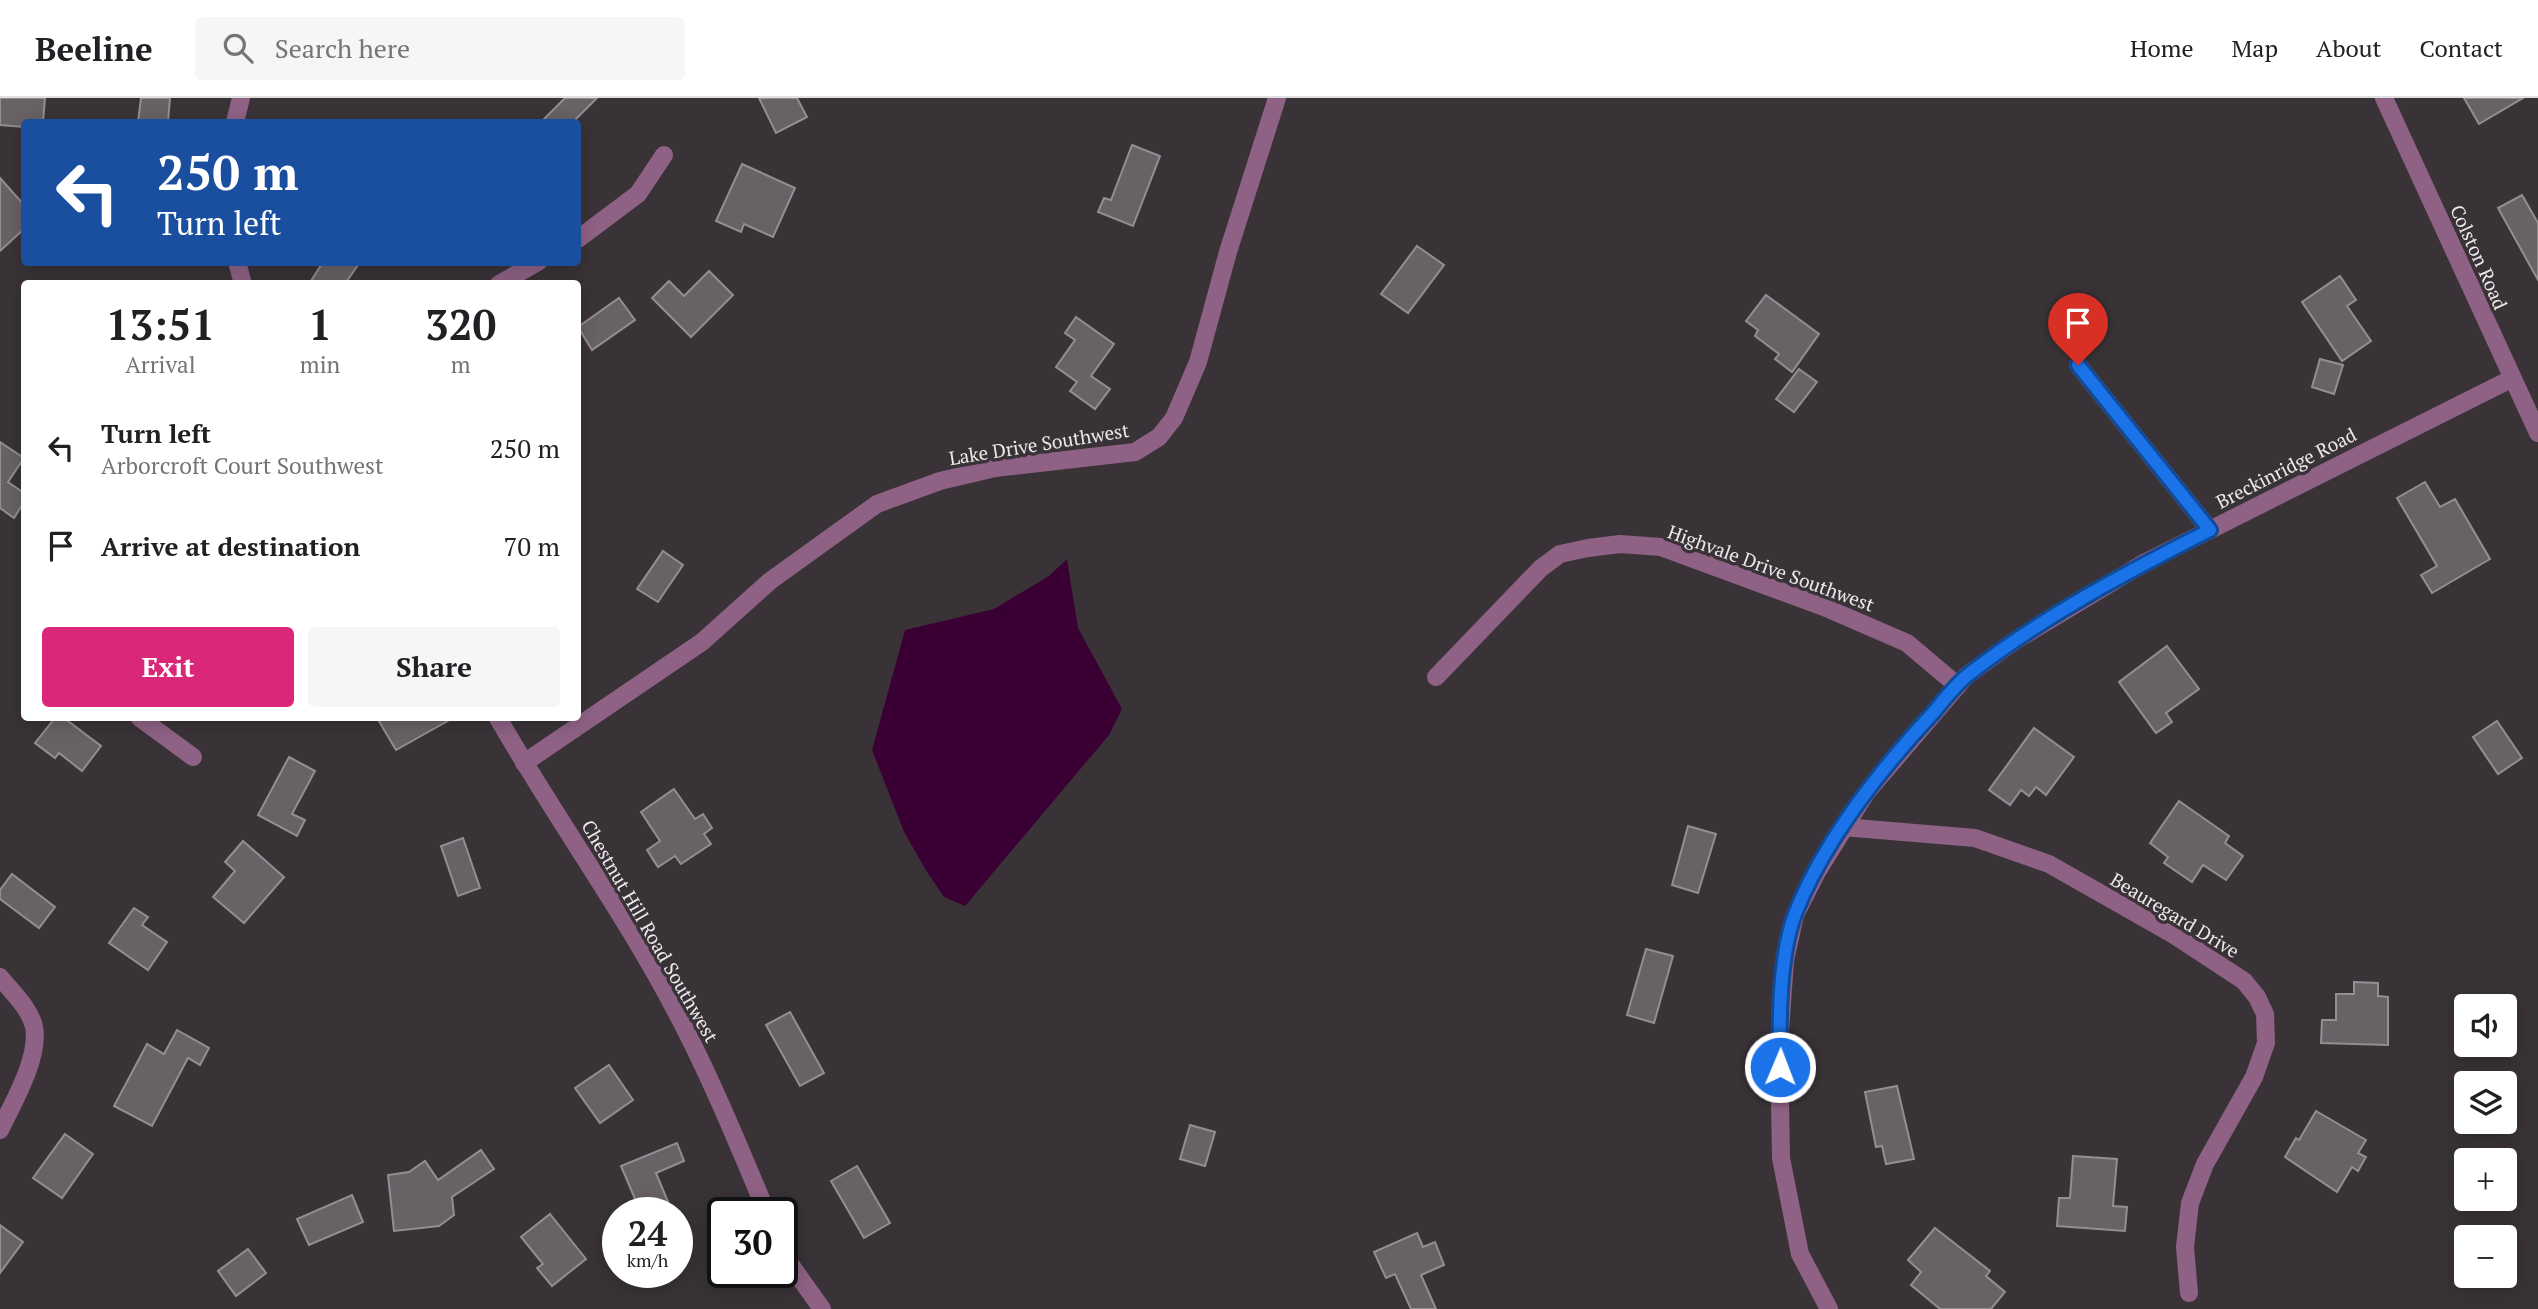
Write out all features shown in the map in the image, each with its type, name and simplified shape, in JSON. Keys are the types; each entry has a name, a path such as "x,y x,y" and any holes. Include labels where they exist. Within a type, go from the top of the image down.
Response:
{"street":[{"path":"235,119 242,98"},
{"name":"Lake Drive Southwest","path":"524,763 702,642 770,581 877,504 940,481 995,468 1135,452 1158,437 1174,418 1198,362 1228,251 1277,98"},
{"name":"Colston Road","path":"2384,98 2538,433"},
{"path":"581,237 638,194 664,155"},
{"path":"506,280 531,266"},
{"path":"2078,365 2210,530"},
{"name":"Breckinridge Road","path":"1829,1309 1800,1254 1781,1158 1779,1044 1786,960 1795,915 1843,827 1883,772 1958,686 2016,640 2144,563 2511,379"},
{"name":"Highvale Drive Southwest","path":"1436,677 1541,568 1560,554 1620,544 1661,547 1824,607 1908,643 1958,686"},
{"path":"144,721 193,757"},
{"name":"Chestnut Hill Road Southwest","path":"500,721 682,1021 724,1109 760,1197"},
{"name":"Beauregard Drive","path":"1843,827 1975,838 2049,864 2174,935 2244,981 2257,997 2265,1014 2266,1043 2254,1077 2205,1164 2190,1203 2185,1247 2189,1293"},
{"path":"0,977 23,1006 34,1027 31,1055 22,1084 0,1130"},
{"path":"798,1275 822,1309"}],"shaded area":[{"path":"1067,559 1078,628 1122,709 1109,735 965,906 944,897 927,872 904,832 872,750 905,630 994,609 1049,576"}],"building":[{"path":"0,98 45,98 43,119 21,119 21,127 0,125"},
{"path":"141,98 170,98 168,119 138,119"},
{"path":"565,98 597,98 576,119 544,119"},
{"path":"759,98 797,98 807,117 776,133"},
{"path":"2464,98 2523,98 2479,124"},
{"path":"1132,145 1160,156 1133,226 1098,212 1104,198 1111,200"},
{"path":"742,164 795,188 773,237 744,224 741,232 716,221"},
{"path":"0,178 21,202 21,232 0,251"},
{"path":"2522,195 2538,223 2538,280 2498,208"},
{"path":"1417,246 1444,265 1408,313 1381,294"},
{"path":"320,266 357,266 348,280 312,280"},
{"path":"709,271 733,295 691,337 652,298 669,281 684,296"},
{"path":"2340,276 2356,300 2347,306 2371,341 2342,361 2302,302"},
{"path":"1766,295 1819,334 1792,372 1775,359 1779,354 1755,336 1758,330 1746,321"},
{"path":"619,298 635,320 592,350 581,332 581,325"},
{"path":"1076,317 1114,344 1091,376 1110,389 1095,409 1070,391 1077,382 1056,367 1075,340 1065,333"},
{"path":"2320,359 2343,365 2334,394 2312,387"},
{"path":"1799,369 1817,382 1794,412 1776,399"},
{"path":"0,442 21,456 21,462 8,482 21,491 21,507 14,518 0,508"},
{"path":"2425,482 2440,507 2455,499 2490,559 2432,593 2421,575 2437,566 2397,498"},
{"path":"663,551 683,565 658,602 637,589"},
{"path":"2167,646 2199,689 2166,713 2172,722 2156,733 2119,682"},
{"path":"53,721 68,721 101,746 82,771 59,753 55,758 35,743"},
{"path":"379,721 448,721 396,750"},
{"path":"2497,721 2522,758 2498,774 2473,737"},
{"path":"2034,728 2074,757 2046,795 2036,787 2029,796 2021,790 2010,805 1989,790"},
{"path":"289,757 315,771 292,814 305,820 297,836 258,815"},
{"path":"674,789 695,819 703,814 712,828 704,834 711,844 681,864 675,856 658,867 647,850 660,841 641,812"},
{"path":"2179,801 2229,836 2225,843 2243,856 2226,880 2203,865 2192,882 2164,863 2168,857 2150,843"},
{"path":"1688,826 1716,834 1698,893 1672,885"},
{"path":"463,838 480,888 458,896 441,846"},
{"path":"243,841 284,877 244,923 213,897 235,871 225,862"},
{"path":"12,874 55,907 39,928 0,899 0,890"},
{"path":"134,908 148,917 142,925 167,942 148,970 109,943"},
{"path":"1646,949 1673,956 1654,1023 1627,1015"},
{"path":"2354,982 2378,983 2378,996 2388,997 2388,1045 2321,1043 2322,1020 2336,1020 2336,994 2354,994"},
{"path":"790,1012 824,1073 800,1086 766,1025"},
{"path":"177,1030 209,1048 200,1065 188,1058 152,1126 114,1106 147,1044 164,1054"},
{"path":"609,1065 633,1100 600,1123 575,1088"},
{"path":"1897,1086 1914,1159 1886,1164 1882,1146 1876,1147 1865,1092"},
{"path":"2316,1111 2366,1140 2358,1153 2366,1157 2358,1171 2352,1167 2337,1192 2285,1157 2296,1138 2299,1140"},
{"path":"1190,1125 1215,1132 1205,1166 1180,1159"},
{"path":"65,1134 93,1154 62,1198 33,1178"},
{"path":"677,1143 684,1161 656,1173 666,1197 634,1197 621,1166"},
{"path":"481,1150 494,1169 452,1197 454,1215 439,1226 394,1231 388,1175 409,1172 425,1161 438,1180"},
{"path":"2073,1156 2117,1159 2113,1206 2127,1207 2125,1231 2057,1226 2059,1198 2070,1198"},
{"path":"857,1166 890,1223 864,1238 831,1181"},
{"path":"352,1195 363,1222 309,1245 297,1219"},
{"path":"550,1214 586,1259 552,1286 537,1268 543,1264 521,1237"},
{"path":"0,1225 23,1242 0,1273"},
{"path":"1935,1228 1990,1271 1986,1276 2005,1292 1991,1309 1940,1309 1911,1285 1921,1272 1908,1260"},
{"path":"1417,1233 1423,1247 1435,1242 1444,1265 1421,1275 1436,1309 1411,1309 1395,1274 1386,1278 1374,1252"},
{"path":"248,1249 266,1273 236,1296 218,1271"}],"route":[{"path":"1780,1067 1779,1044 1786,960 1795,915 1843,827 1866,793 1917,730 1966,676 2016,640 2144,563 2210,530 2078,365"}]}
